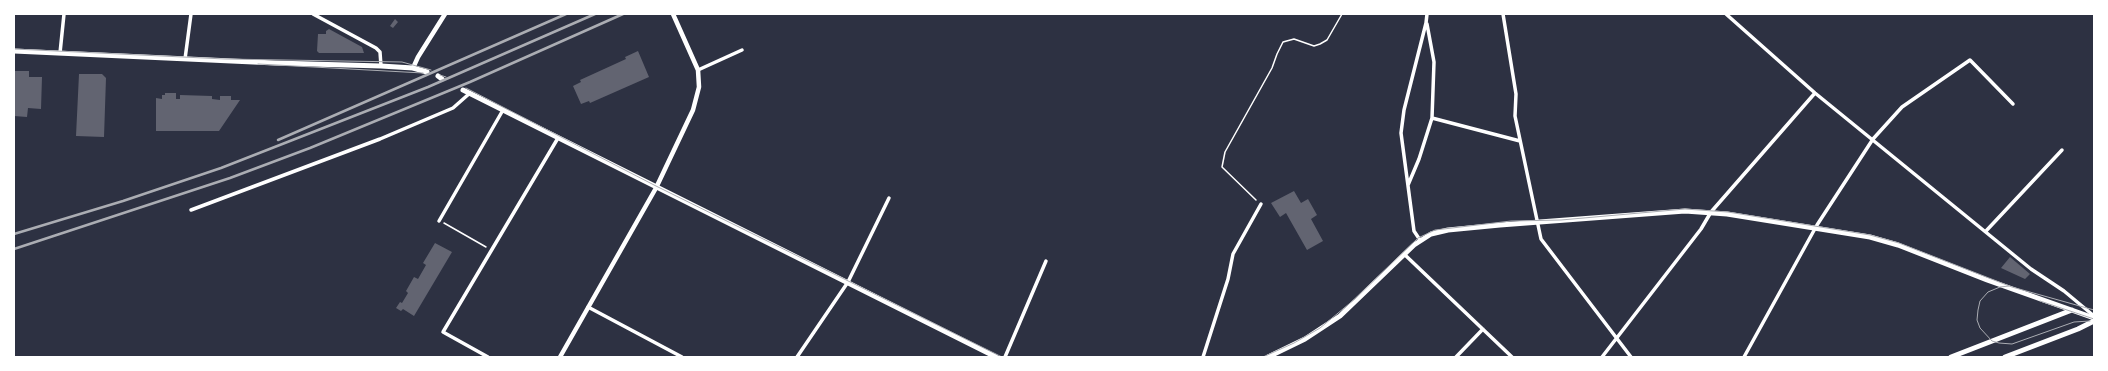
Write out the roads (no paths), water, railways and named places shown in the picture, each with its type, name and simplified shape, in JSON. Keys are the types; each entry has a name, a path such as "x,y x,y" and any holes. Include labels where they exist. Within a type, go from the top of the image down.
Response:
{"main road":[{"path":"14,51 381,66 413,68 427,72"},
{"path":"463,90 996,357"},
{"path":"1268,357 1277,355 1316,333 1340,316 1404,254 1420,240 1431,234 1448,230 1669,212 1711,212 1816,227 1870,237 1898,245 2094,317"},
{"path":"1951,357 2072,310"},
{"path":"2004,357 2078,329 2094,321"}],"street":[{"path":"60,53 64,14"},
{"path":"185,59 191,14"},
{"path":"313,14 376,48 380,52 381,66"},
{"path":"413,68 420,53 445,14"},
{"path":"560,357 656,188 693,110 699,87 698,70 673,14"},
{"path":"1420,240 1414,231 1401,133 1404,110 1427,14"},
{"path":"1503,14 1516,94 1515,116 1536,223 1541,239 1631,357"},
{"path":"1726,14 1815,92 2031,269 2064,292 2094,317"},
{"path":"1408,186 1419,159 1432,118 1434,62 1426,23"},
{"path":"698,70 742,50"},
{"path":"1744,357 1816,227 1874,139 1902,107 1970,60 2013,104"},
{"path":"1602,357 1701,229 1711,212 1815,92"},
{"path":"191,210 321,163 380,139 453,108 470,93"},
{"path":"439,220 503,110"},
{"path":"1432,118 1520,141"},
{"path":"488,357 444,332 558,138"},
{"path":"1986,231 2062,150"},
{"path":"797,357 847,283 889,198"},
{"path":"1203,357 1228,279 1233,254 1261,204"},
{"path":"1404,254 1512,357"},
{"path":"1005,357 1046,261"},
{"path":"588,307 682,357"},
{"path":"1456,357 1483,329"}],"tram line":[{"path":"14,49 225,59 402,62 431,70"},
{"path":"258,64 423,73"},
{"path":"440,75 446,77"},
{"path":"466,88 656,186 1002,357"},
{"path":"1263,357 1294,343 1320,328 1355,299 1418,238 1435,230 1511,221 1561,220 1685,209 1728,212 1870,235 1899,243 2012,287 2094,310"},
{"path":"2009,286 2000,287 1988,292 1980,301 1977,320 1980,328 1992,341 2012,344 2074,322 2090,321"},
{"path":"2040,301 2094,319"}],"railway":[{"path":"278,140 566,14"},
{"path":"14,234 123,201 221,168 428,87 595,14"},
{"path":"14,249 230,178 310,148 470,82 623,14"}]}
